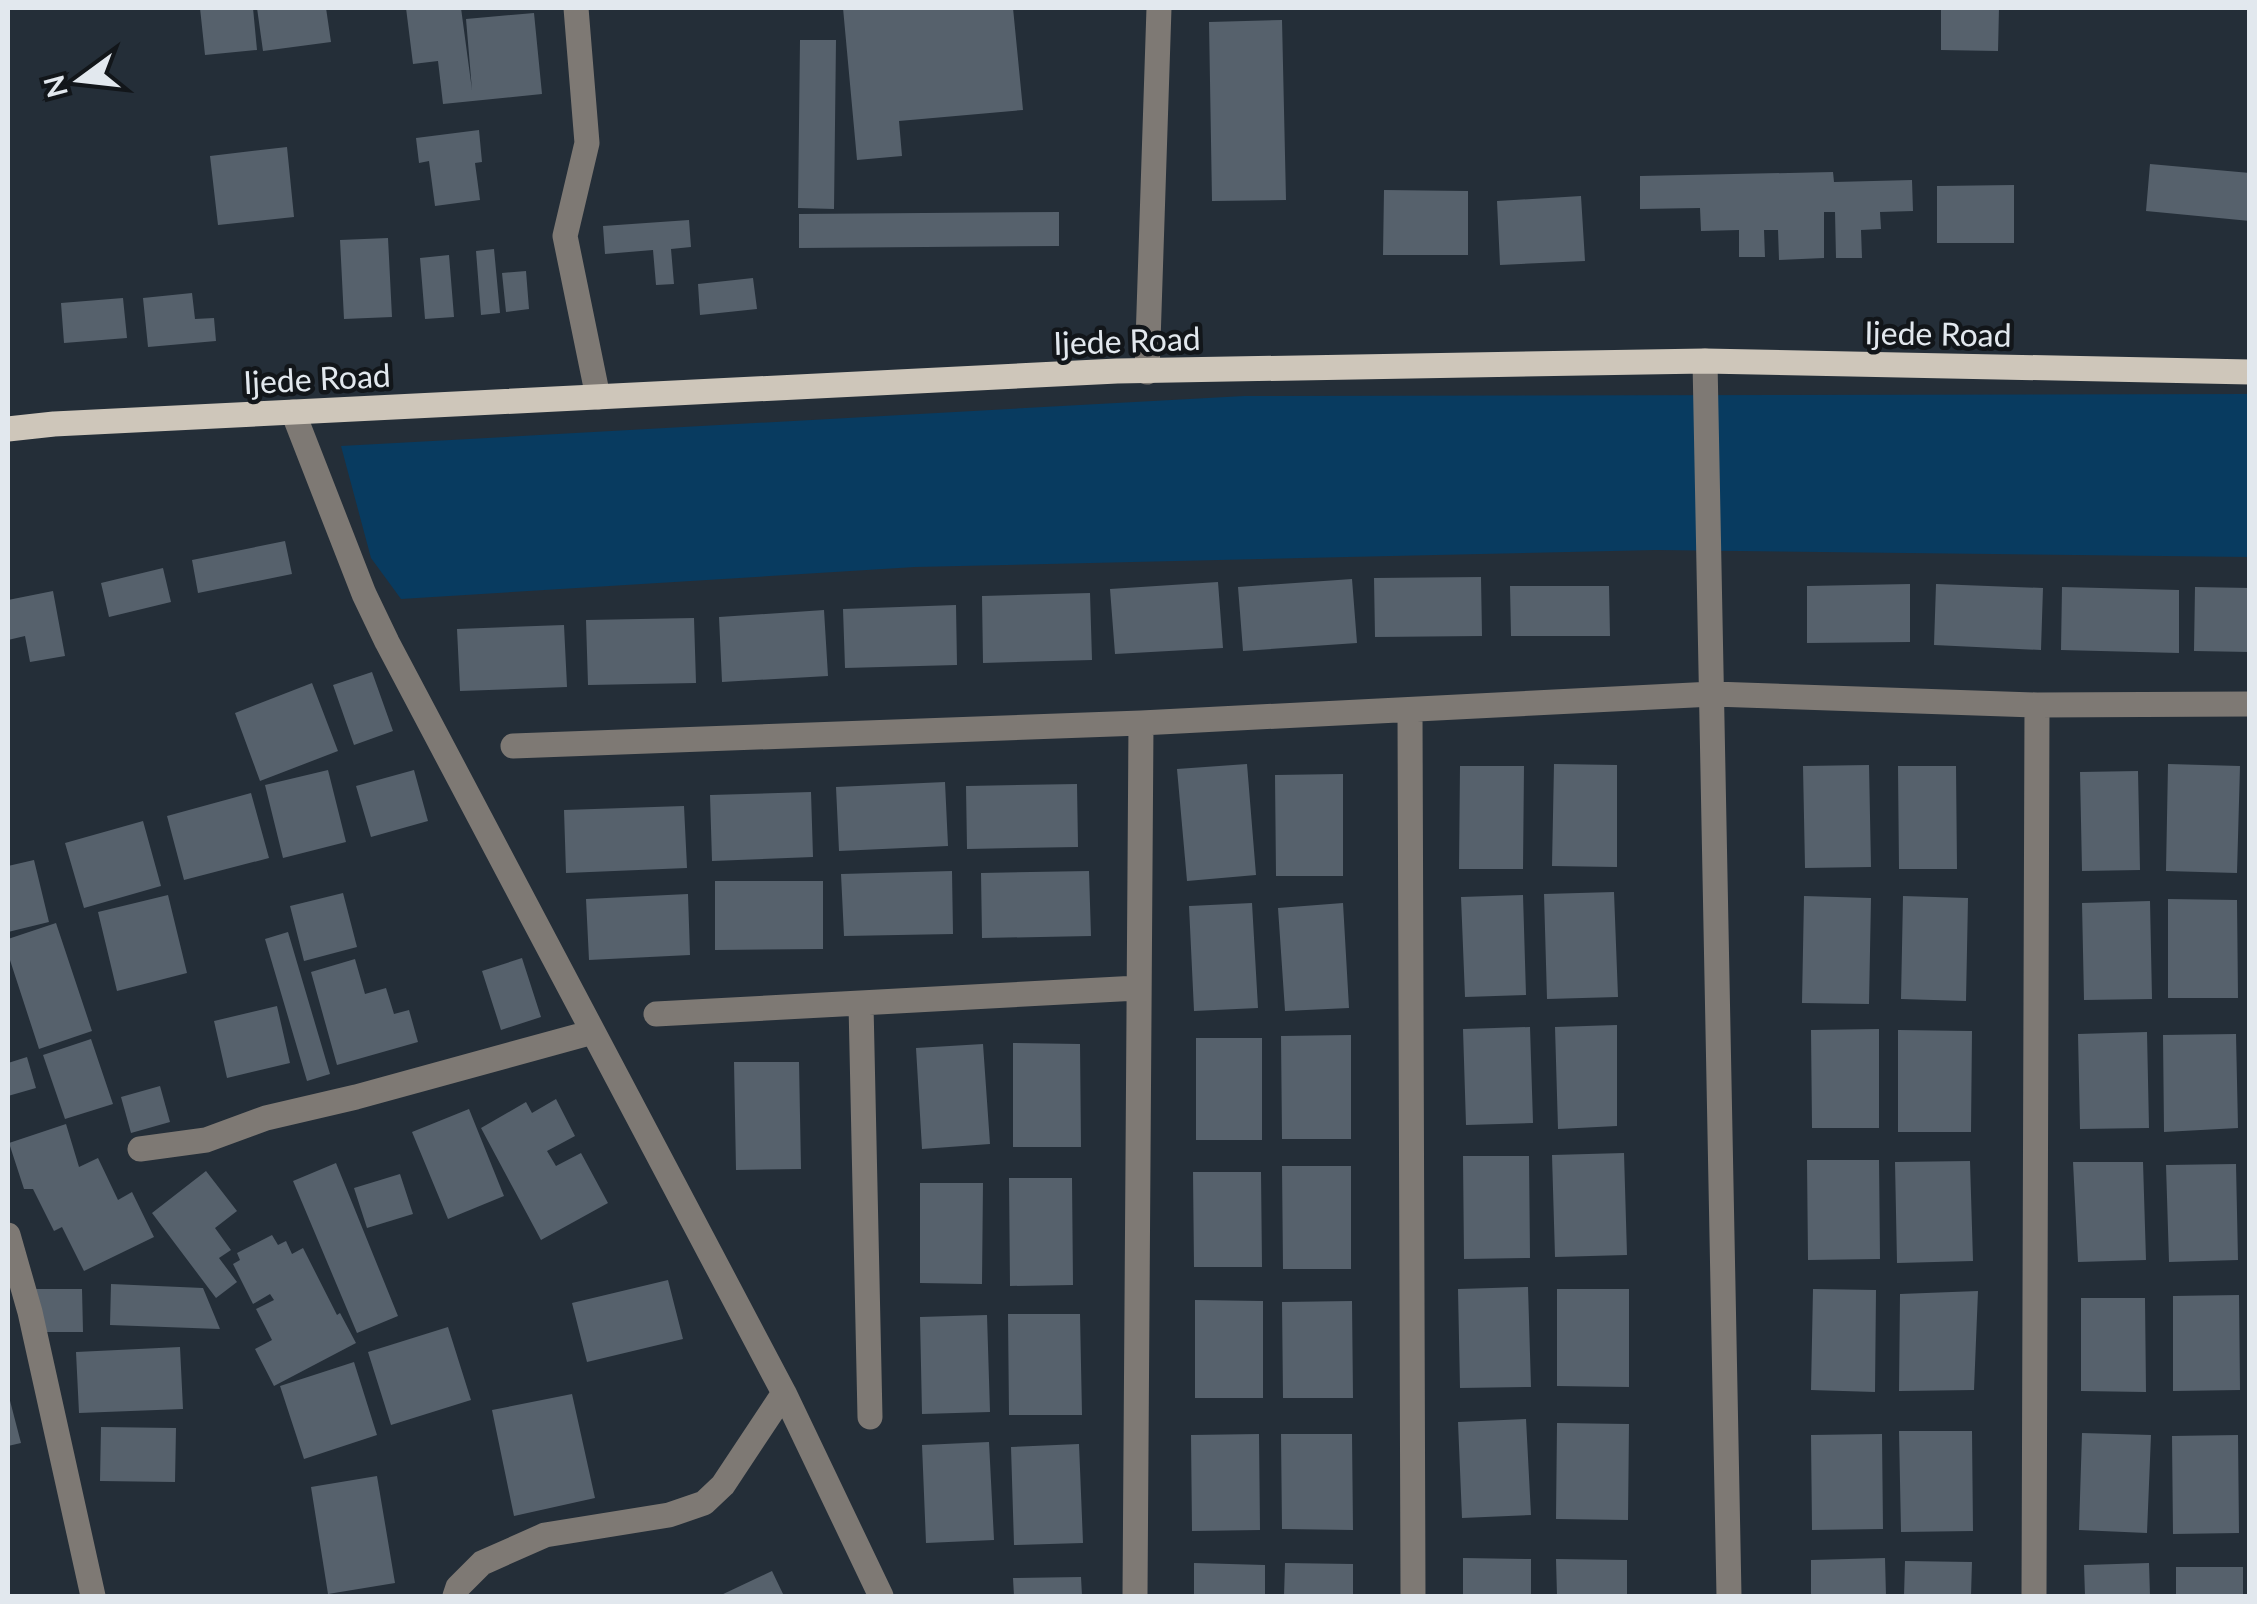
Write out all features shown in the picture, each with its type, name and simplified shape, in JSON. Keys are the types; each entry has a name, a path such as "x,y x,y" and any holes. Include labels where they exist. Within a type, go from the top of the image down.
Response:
{"main road":[{"name":"Ijede Road","path":"8,429 1147,372 1705,361 2250,372"}],"street":[{"path":"576,8 587,143 565,236 598,397"},
{"path":"1147,372 1159,8"},
{"path":"1705,361 1729,1596"},
{"path":"293,412 364,594 784,1393 882,1596"},
{"path":"513,746 1140,724 1713,694 2037,705 2250,704"},
{"path":"2034,1596 2037,705"},
{"path":"1410,710 1413,1596"},
{"path":"1135,1596 1140,724"},
{"path":"656,1014 1138,988"},
{"path":"861,1004 870,1417"},
{"path":"140,1150 206,1140 266,1118 593,1032"},
{"path":"8,1236 30,1312 93,1596"},
{"path":"455,1596 482,1563 545,1535 669,1516 704,1503 723,1485 784,1393"}],"shaded area":[{"path":"2249,394 2249,557 1656,550 915,567 401,599 371,558 341,446 1244,396"}],"building":[{"path":"200,8 253,8 257,50 205,55"},
{"path":"257,8 326,8 331,42 263,51"},
{"path":"406,8 461,8 472,90 466,19 534,13 542,94 443,104 438,61 413,64"},
{"path":"843,8 1013,8 1023,110 899,121 902,156 857,160"},
{"path":"1941,8 1999,8 1998,51 1941,50"},
{"path":"1282,20 1286,200 1212,201 1209,22"},
{"path":"800,40 836,40 834,209 798,208"},
{"path":"479,130 482,162 475,163 480,200 435,206 429,161 419,163 416,138"},
{"path":"287,147 294,217 218,225 210,156"},
{"path":"2150,164 2250,173 2250,221 2146,211"},
{"path":"1833,172 1834,182 1912,180 1913,211 1880,212 1881,229 1861,230 1862,258 1836,258 1835,212 1824,212 1824,258 1779,260 1778,230 1764,230 1765,257 1739,257 1739,230 1701,231 1700,208 1640,209 1640,176"},
{"path":"2014,185 2014,243 1937,243 1937,186"},
{"path":"1384,190 1468,191 1468,255 1383,255"},
{"path":"1581,196 1585,261 1500,265 1497,201"},
{"path":"1059,212 1059,246 799,248 799,214"},
{"path":"689,220 691,247 671,249 674,284 656,285 653,250 605,254 603,226"},
{"path":"388,238 392,317 344,319 340,240"},
{"path":"494,249 500,313 481,315 476,251"},
{"path":"449,255 454,317 425,319 420,258"},
{"path":"526,271 529,309 506,312 502,273"},
{"path":"753,278 757,309 700,315 698,284"},
{"path":"192,293 195,319 214,318 216,341 148,347 143,298"},
{"path":"123,298 127,338 64,343 61,303"},
{"path":"285,541 292,574 198,593 192,560"},
{"path":"163,568 171,602 109,617 101,583"},
{"path":"1481,577 1482,636 1375,637 1374,578"},
{"path":"1352,579 1357,643 1243,651 1238,587"},
{"path":"1218,582 1223,648 1115,654 1110,589"},
{"path":"1910,584 1910,642 1807,643 1807,586"},
{"path":"1936,584 2043,588 2041,650 1934,645"},
{"path":"1510,586 1609,586 1610,636 1511,636"},
{"path":"2062,587 2179,590 2179,653 2061,650"},
{"path":"2195,587 2250,588 2250,652 2194,651"},
{"path":"53,591 65,656 30,662 25,636 8,640 8,600"},
{"path":"1090,593 1092,660 983,663 982,596"},
{"path":"956,605 957,665 845,668 843,609"},
{"path":"824,610 828,676 722,682 719,617"},
{"path":"694,618 696,683 588,685 586,620"},
{"path":"564,625 567,687 460,691 457,629"},
{"path":"372,672 393,731 354,745 333,685"},
{"path":"312,683 338,751 260,781 235,713"},
{"path":"1247,764 1256,875 1187,881 1177,769"},
{"path":"1554,764 1617,765 1617,867 1552,866"},
{"path":"2168,764 2240,766 2237,873 2166,871"},
{"path":"1869,765 1871,867 1805,868 1803,766"},
{"path":"1460,766 1524,766 1523,869 1459,869"},
{"path":"1898,766 1956,766 1957,869 1899,869"},
{"path":"328,770 346,842 283,858 265,785"},
{"path":"414,770 428,821 371,837 356,786"},
{"path":"2138,771 2140,870 2082,871 2080,772"},
{"path":"1343,774 1343,876 1276,876 1275,775"},
{"path":"945,782 948,846 839,851 836,787"},
{"path":"1077,784 1078,847 967,849 966,786"},
{"path":"811,792 813,857 712,861 710,795"},
{"path":"251,793 269,858 184,880 167,816"},
{"path":"684,806 687,868 566,873 564,810"},
{"path":"143,821 161,886 84,908 65,843"},
{"path":"34,860 49,922 8,932 8,866"},
{"path":"952,871 953,934 844,936 841,874"},
{"path":"1089,871 1091,936 982,938 981,873"},
{"path":"715,881 823,881 823,949 715,950"},
{"path":"1614,892 1618,997 1547,999 1544,894"},
{"path":"343,893 357,947 304,961 290,906"},
{"path":"688,894 690,955 589,960 586,899"},
{"path":"168,895 187,973 117,991 98,912"},
{"path":"1523,895 1526,995 1465,997 1461,897"},
{"path":"1804,896 1871,898 1869,1004 1802,1003"},
{"path":"1903,896 1968,898 1966,1001 1901,999"},
{"path":"2168,899 2237,900 2238,998 2168,998"},
{"path":"2150,901 2152,999 2084,1000 2082,903"},
{"path":"1252,903 1258,1008 1194,1011 1189,906"},
{"path":"1343,903 1349,1008 1285,1011 1278,908"},
{"path":"56,923 92,1031 39,1049 8,954 8,939"},
{"path":"288,932 330,1074 307,1081 265,939"},
{"path":"522,958 541,1017 501,1030 482,971"},
{"path":"355,959 365,994 386,988 394,1014 409,1010 418,1042 337,1065 311,972"},
{"path":"277,1006 290,1063 227,1078 214,1021"},
{"path":"1617,1025 1617,1126 1558,1129 1555,1027"},
{"path":"1530,1027 1533,1123 1466,1125 1463,1029"},
{"path":"1879,1029 1879,1128 1812,1128 1811,1030"},
{"path":"1898,1030 1972,1031 1971,1132 1898,1132"},
{"path":"2147,1032 2149,1128 2080,1129 2078,1034"},
{"path":"2236,1034 2238,1128 2164,1132 2163,1035"},
{"path":"1351,1035 1351,1139 1282,1139 1281,1036"},
{"path":"1196,1038 1262,1038 1262,1140 1196,1140"},
{"path":"91,1039 113,1104 65,1119 43,1055"},
{"path":"1013,1043 1080,1044 1081,1147 1013,1147"},
{"path":"983,1044 990,1144 922,1149 916,1048"},
{"path":"27,1057 36,1088 8,1096 8,1063"},
{"path":"734,1062 799,1062 801,1169 736,1170"},
{"path":"160,1086 170,1122 131,1133 121,1097"},
{"path":"556,1099 575,1136 547,1151 556,1166 581,1153 608,1203 541,1240 481,1128 526,1102 532,1113"},
{"path":"469,1109 504,1196 448,1219 412,1132"},
{"path":"66,1124 79,1167 98,1158 118,1200 132,1192 154,1237 84,1271 62,1227 54,1231 33,1189 24,1189 9,1143"},
{"path":"1624,1153 1627,1255 1555,1257 1552,1155"},
{"path":"1463,1156 1529,1156 1530,1258 1464,1259"},
{"path":"1807,1160 1879,1160 1880,1259 1808,1260"},
{"path":"1970,1161 1973,1261 1897,1263 1895,1162"},
{"path":"2073,1162 2143,1162 2146,1260 2078,1262"},
{"path":"336,1163 398,1316 357,1333 293,1181"},
{"path":"2236,1164 2238,1260 2169,1262 2166,1165"},
{"path":"1282,1166 1351,1166 1351,1269 1283,1269"},
{"path":"206,1171 237,1211 215,1228 231,1250 219,1258 237,1282 216,1298 152,1213"},
{"path":"1193,1172 1261,1172 1262,1267 1194,1267"},
{"path":"400,1174 413,1214 367,1228 354,1188"},
{"path":"1009,1178 1072,1178 1073,1285 1010,1286"},
{"path":"920,1183 983,1183 982,1284 920,1283"},
{"path":"272,1235 278,1245 286,1241 292,1254 303,1248 356,1343 274,1386 255,1349 272,1340 256,1309 274,1300 270,1294 253,1304 233,1264 240,1260 237,1253"},
{"path":"668,1280 683,1339 587,1362 572,1303"},
{"path":"111,1284 203,1288 220,1329 110,1325"},
{"path":"1528,1287 1531,1387 1460,1388 1458,1289"},
{"path":"36,1289 82,1289 83,1332 37,1332"},
{"path":"1557,1289 1629,1289 1629,1387 1557,1386"},
{"path":"1813,1289 1876,1290 1875,1392 1811,1390"},
{"path":"1978,1291 1974,1390 1899,1391 1900,1294"},
{"path":"2239,1295 2240,1390 2173,1391 2173,1296"},
{"path":"2081,1298 2145,1298 2146,1392 2081,1391"},
{"path":"1195,1300 1263,1301 1263,1398 1195,1398"},
{"path":"1352,1301 1353,1398 1283,1398 1282,1302"},
{"path":"1008,1314 1080,1314 1082,1415 1009,1415"},
{"path":"987,1315 990,1412 922,1414 920,1317"},
{"path":"448,1327 471,1400 391,1425 368,1352"},
{"path":"180,1347 183,1409 79,1413 76,1352"},
{"path":"354,1362 377,1435 304,1459 280,1386"},
{"path":"8,1393 21,1443 8,1446"},
{"path":"572,1394 595,1498 514,1516 492,1410"},
{"path":"1526,1419 1531,1515 1462,1518 1458,1422"},
{"path":"1557,1423 1629,1424 1628,1520 1556,1519"},
{"path":"101,1427 176,1428 175,1482 100,1481"},
{"path":"1899,1431 1972,1431 1973,1531 1901,1532"},
{"path":"2082,1433 2151,1435 2147,1533 2079,1530"},
{"path":"1259,1434 1260,1530 1192,1531 1191,1435"},
{"path":"1281,1434 1352,1434 1353,1530 1282,1529"},
{"path":"1882,1434 1883,1529 1812,1530 1811,1435"},
{"path":"2238,1435 2239,1533 2173,1534 2172,1436"},
{"path":"989,1442 994,1540 926,1543 922,1445"},
{"path":"1079,1444 1083,1543 1014,1545 1011,1447"},
{"path":"377,1476 395,1583 328,1594 311,1487"},
{"path":"1463,1558 1531,1559 1531,1596 1463,1596"},
{"path":"1885,1558 1886,1596 1811,1596 1811,1560"},
{"path":"1556,1559 1627,1560 1627,1596 1557,1596"},
{"path":"1905,1561 1972,1562 1971,1596 1904,1596"},
{"path":"1194,1563 1265,1565 1265,1596 1194,1596"},
{"path":"1285,1563 1353,1564 1353,1596 1284,1596"},
{"path":"2149,1563 2150,1596 2085,1596 2084,1565"},
{"path":"2176,1567 2243,1567 2243,1596 2176,1596"},
{"path":"772,1571 784,1596 719,1596"},
{"path":"1081,1577 1082,1596 1014,1596 1013,1578"}]}
